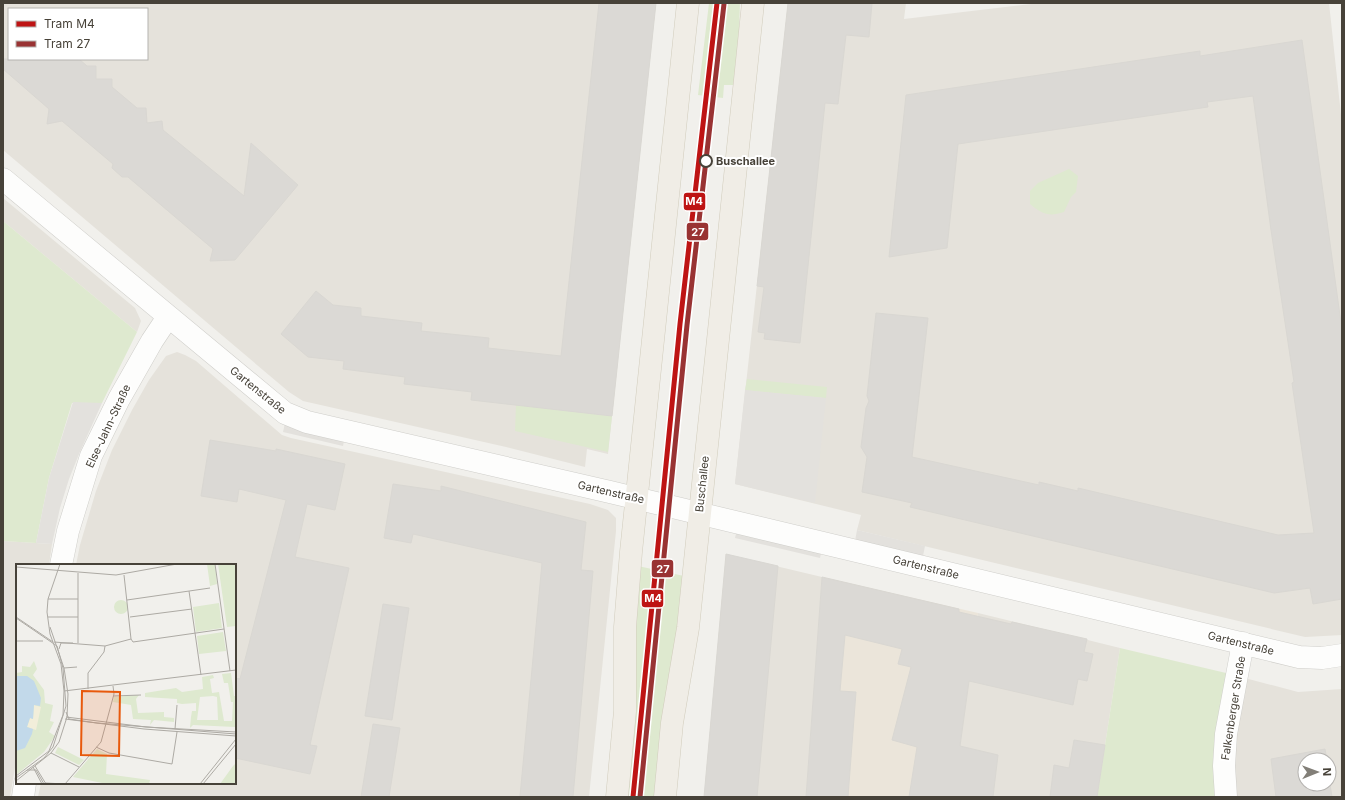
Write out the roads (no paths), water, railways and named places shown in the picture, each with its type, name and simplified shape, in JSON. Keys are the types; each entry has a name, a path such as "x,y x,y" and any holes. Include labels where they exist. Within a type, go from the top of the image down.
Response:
{"main road":[{"path":"617,797 625,711 625,627 630,552 688,3"},
{"name":"Buschallee","path":"665,797 672,723 688,628 753,3"}],"street":[{"name":"Gartenstraße","path":"3,179 285,413 307,422 636,498 1299,657 1322,658 1342,655"},
{"name":"Else-Jahn-Straße","path":"61,564 68,531 92,456 119,399 152,341 168,317"},
{"name":"Falkenberger Straße","path":"1226,797 1224,766 1226,734 1243,643"},
{"path":"23,797 25,784"}],"tram line":[{"name":"M4","path":"633,797 680,324 717,3"},
{"name":"27","path":"640,797 687,325 724,4"}],"place":[{"name":"Buschallee","path":"706,161"}]}
